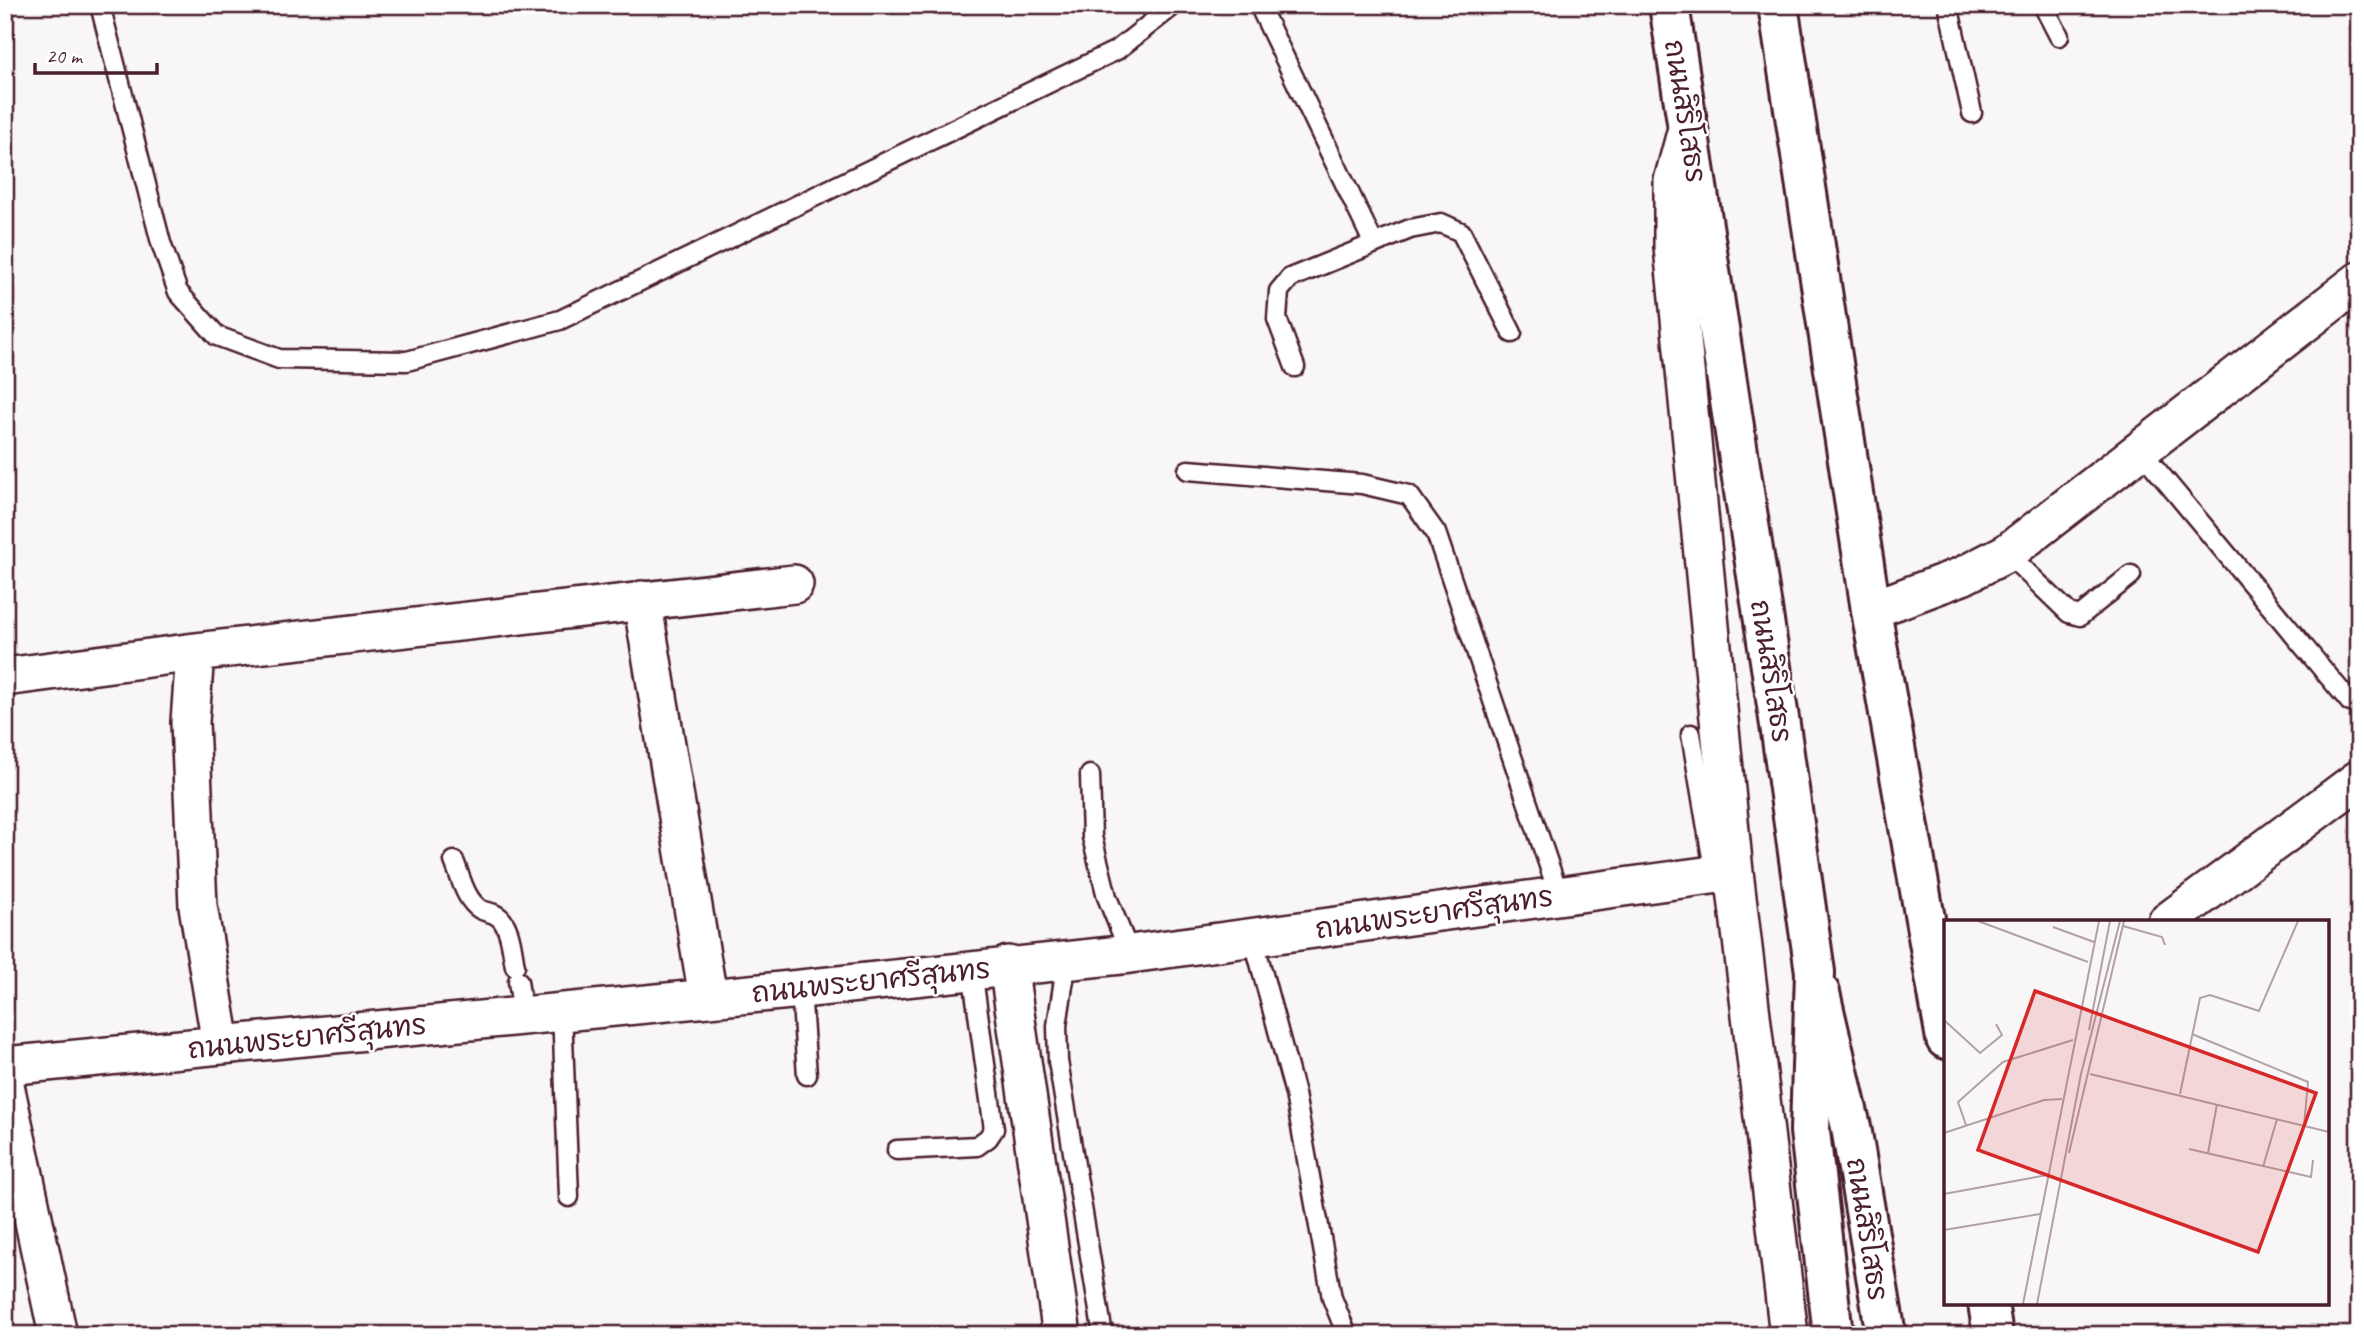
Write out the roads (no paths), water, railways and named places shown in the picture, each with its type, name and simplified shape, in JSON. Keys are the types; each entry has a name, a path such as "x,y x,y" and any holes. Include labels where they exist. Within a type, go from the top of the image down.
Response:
{"main road":[{"name":"ถนนสิริโสธร","path":"1669,5 1780,725 1815,972 1851,1127 1886,1335"},
{"path":"1779,6 1871,610 1944,1028"},
{"path":"1815,972 1810,1131 1833,1335"},
{"path":"1988,1305 1993,1335"}],"street":[{"path":"1688,125 1673,180 1673,247 1725,873 1789,1335"},
{"path":"1871,610 1962,576 2007,553 2359,281"},
{"path":"5,677 195,652 794,584"},
{"path":"642,600 708,997"},
{"path":"195,652 190,722 198,906 221,1044"},
{"path":"2171,920 2359,779"},
{"name":"ถนนพระยาศรีสุนทร","path":"5,1066 221,1044 518,987 562,1010 801,989 1130,954 1725,873"},
{"path":"1008,965 1062,1335"},
{"path":"5,1085 58,1335"}],"lane":[{"path":"100,5 161,243 178,292 217,336 278,359 407,361 560,320 1117,50 1168,8"},
{"path":"1259,5 1374,244"},
{"path":"1948,5 1972,113"},
{"path":"2043,5 2059,36"},
{"path":"1295,367 1277,320 1279,291 1290,278 1410,229 1441,223 1461,232 1511,333"},
{"path":"2140,450 2350,702"},
{"path":"1188,470 1362,484 1409,495 1436,533 1559,895"},
{"path":"2007,553 2069,613 2080,616 2131,575"},
{"path":"1691,734 1725,873"},
{"path":"1090,775 1093,837 1107,897 1130,954"},
{"path":"454,861 468,896 475,906 479,910 498,915 506,926 518,987"},
{"path":"1253,937 1295,1094 1332,1298 1348,1335"},
{"path":"1067,960 1057,1026 1058,1061 1103,1335"},
{"path":"897,1150 977,1146 988,1138 994,1129 993,1105 972,970"},
{"path":"801,989 807,1075"},
{"path":"562,1010 569,1197"}]}
